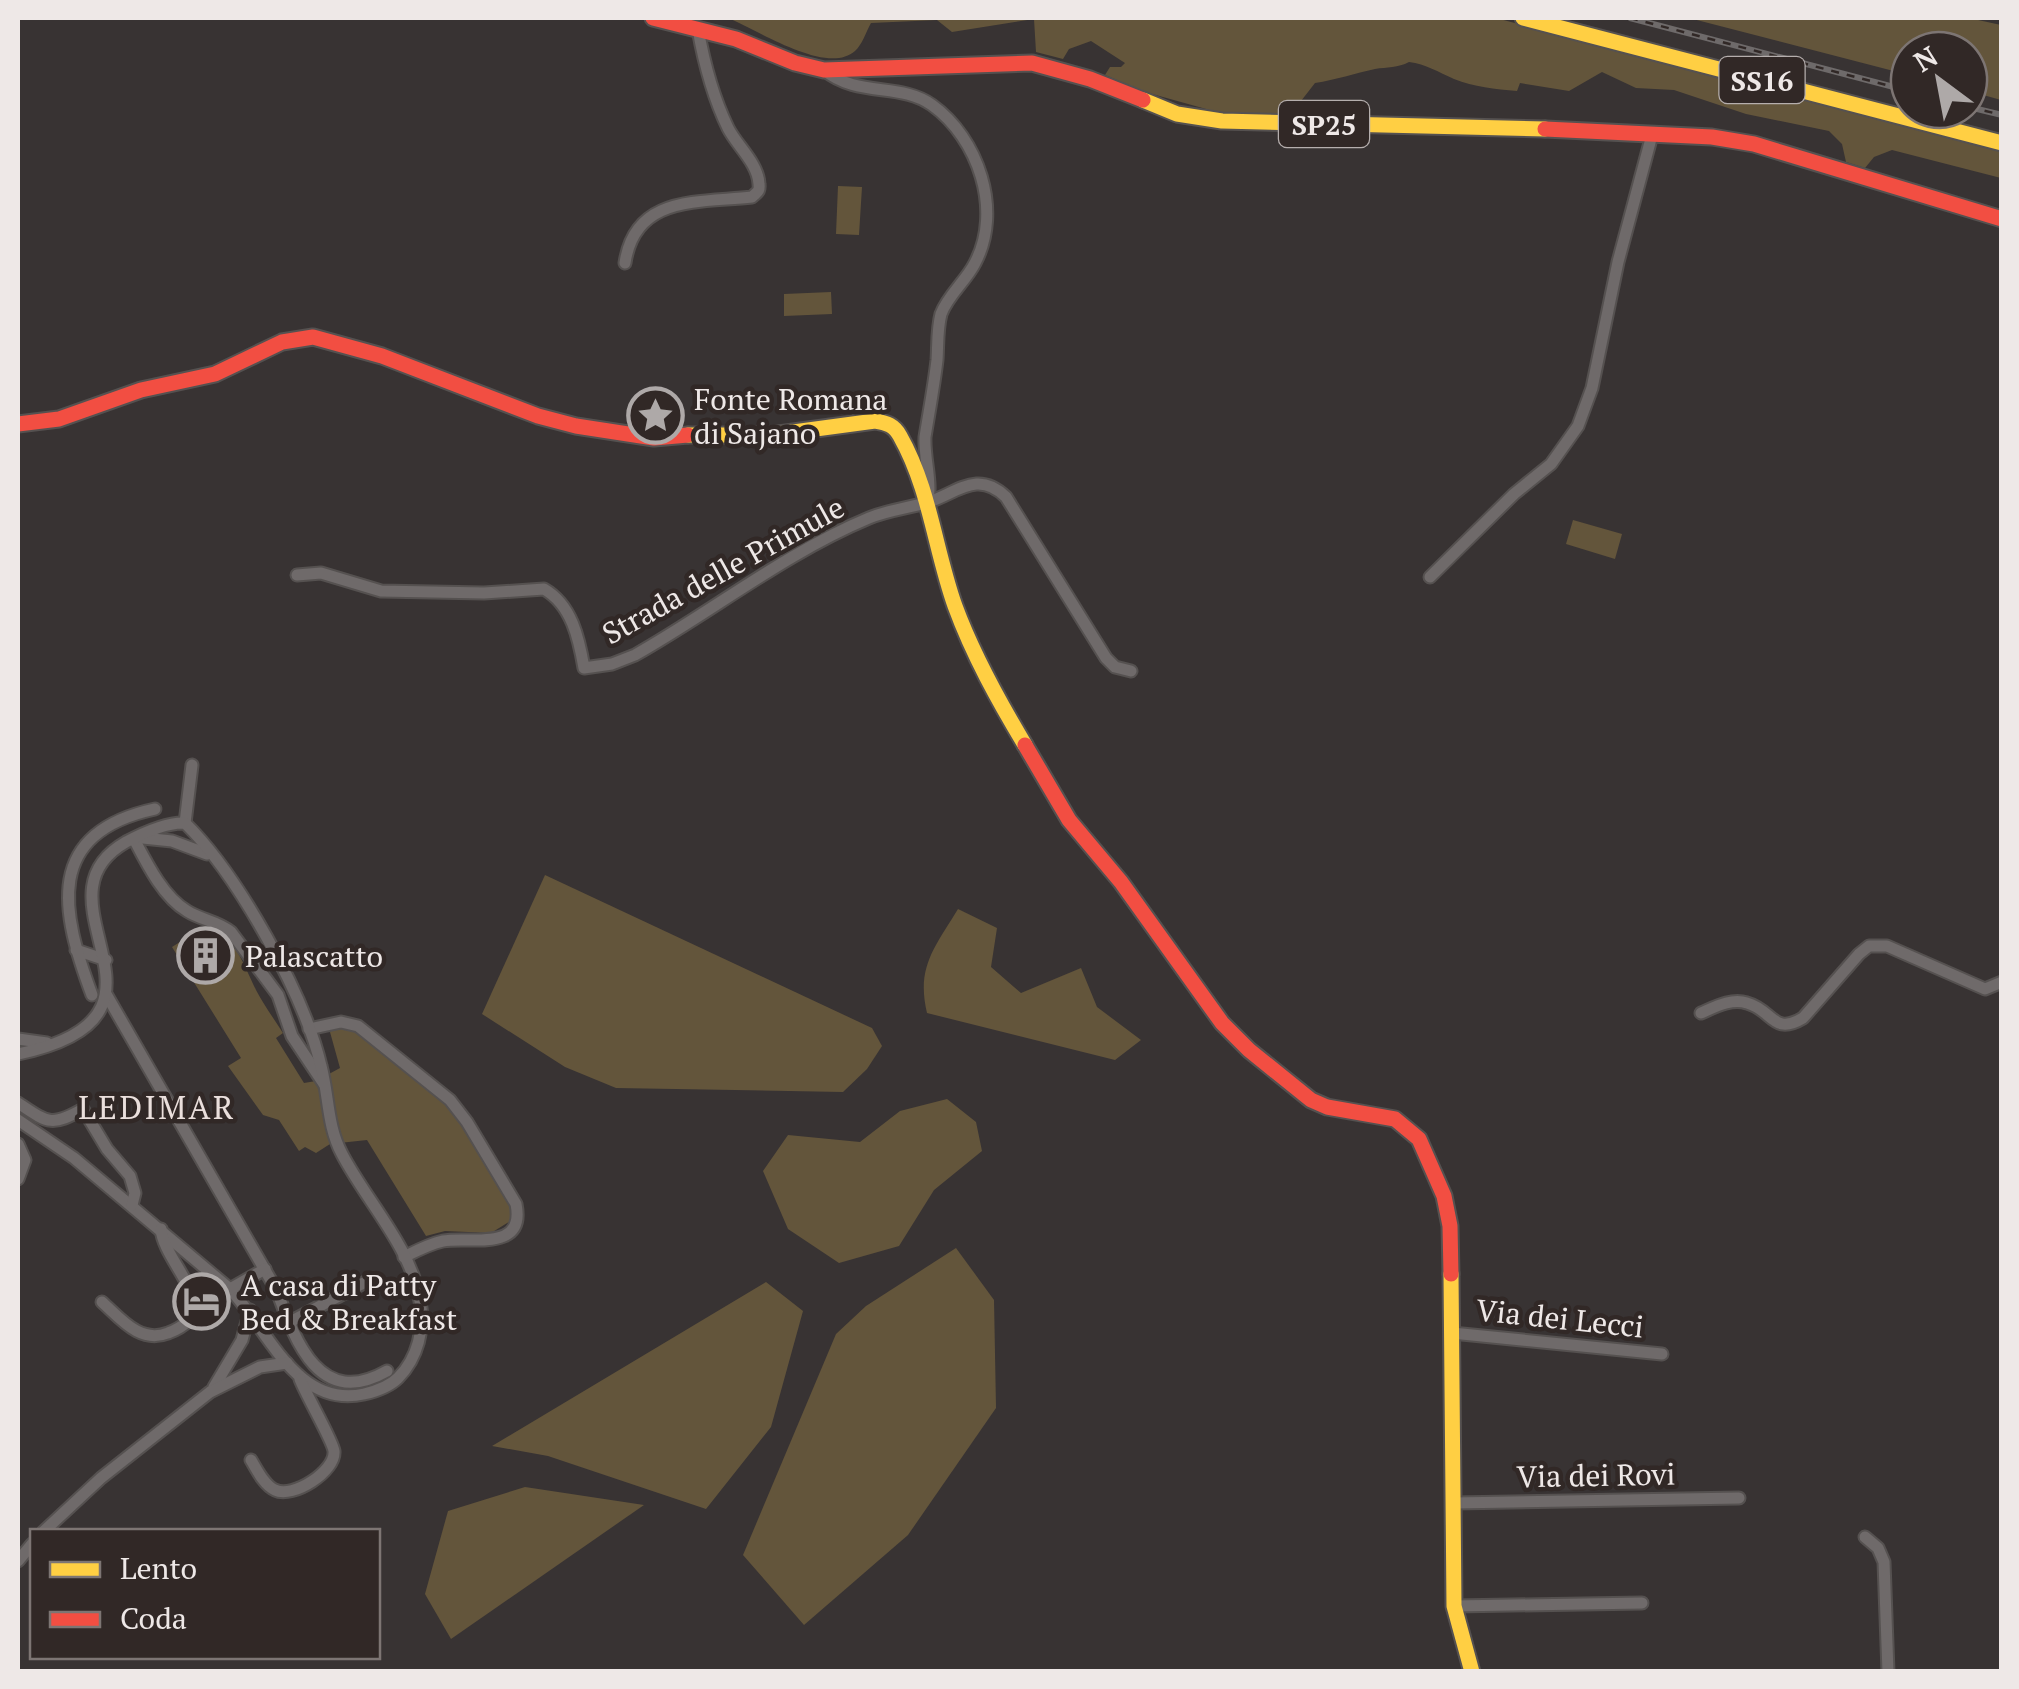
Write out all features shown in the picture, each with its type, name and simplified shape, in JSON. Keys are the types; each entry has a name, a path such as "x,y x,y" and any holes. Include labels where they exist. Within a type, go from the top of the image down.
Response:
{"street":[{"name":"SP25","path":"653,18 824,70 1032,63 1090,78 1177,114 1222,122 1447,124 1712,137 1754,144 2002,219"},
{"name":"SS16","path":"1522,18 2002,144"},
{"path":"625,264 633,232 658,211 752,196 758,191 752,164 722,113 703,58 698,29"},
{"path":"824,70 852,87 900,93 927,101 939,110 965,138 984,192 986,228 982,249 940,318 925,437 924,456 931,486 928,502"},
{"path":"1430,578 1514,494 1551,464 1578,426 1592,388 1618,262 1652,135"},
{"path":"18,424 59,419 141,390 215,374 282,342 313,337 382,356 538,416 654,438 706,434 771,436 875,421 890,424 900,433 928,502 954,603 984,676 1069,820 1122,882 1190,982 1249,1050 1311,1100 1327,1108 1395,1119 1419,1139 1444,1196 1450,1226 1454,1606 1472,1672"},
{"path":"928,502 970,484 996,487 1006,497 1106,658 1115,668 1131,671"},
{"name":"Strada delle Primule","path":"297,576 322,573 381,592 544,589 565,608 584,668 612,664 635,655 790,559 865,520 928,502"},
{"path":"192,765 185,823 242,893 309,1029 341,1153 404,1257 420,1299 418,1346 409,1366 395,1381 359,1396 329,1393 300,1380"},
{"path":"92,995 76,950 67,906 68,885 82,849 109,825 155,809"},
{"path":"18,1054 57,1043 85,1025 106,994 106,960 93,921 91,889 102,862 134,838 169,824 185,823"},
{"path":"134,838 172,841 212,857"},
{"path":"134,838 181,908 231,932 278,995 292,1036 324,1084"},
{"path":"1701,1013 1738,1002 1758,1008 1779,1024 1794,1024 1870,946 1887,946 1984,989 2002,982"},
{"path":"76,950 106,960"},
{"path":"106,994 264,1269 288,1323 313,1365 325,1377 341,1383 357,1383 387,1371"},
{"path":"309,1029 342,1022 358,1026 437,1089 467,1122 516,1204 515,1226 498,1239 441,1242 404,1257"},
{"path":"18,1039 57,1043"},
{"path":"18,1103 44,1121 53,1122 84,1109 107,1149 130,1176 135,1193 132,1205"},
{"path":"18,1120 74,1158 230,1289 250,1310 300,1380 332,1444 332,1462 326,1471 292,1491 282,1492 266,1484 251,1460"},
{"path":"18,1144 24,1160 18,1179"},
{"path":"102,1302 132,1330 145,1335 169,1333 191,1315 195,1305 193,1294 166,1252 161,1230"},
{"path":"230,1289 264,1269"},
{"path":"288,1323 374,1278"},
{"path":"210,1392 242,1340 250,1310"},
{"name":"Via dei Lecci","path":"1452,1333 1662,1354"},
{"path":"47,1529 101,1478 210,1392 260,1367 287,1363"},
{"name":"Via dei Rovi","path":"1454,1503 1739,1498"},
{"path":"1866,1537 1878,1548 1884,1562 1888,1672"},
{"path":"1454,1606 1642,1603"}],"shaded area":[{"path":"728,18 1496,18 1889,122 1889,130 1918,130 2001,152 2001,178 1892,150 1874,157 1865,168 1846,162 1842,144 1829,131 1746,114 1674,90 1636,88 1602,72 1569,91 1520,83 1517,91 1469,84 1409,62 1315,83 1301,101 1295,118 1224,114 1145,92 1105,75 1110,67 1125,63 1091,41 1069,49 1063,59 1036,52 1034,19 952,32 937,20 871,23 855,51 843,57 810,55"},
{"path":"1689,18 1969,18 2001,25 2001,100 1989,97 1989,30 1889,30 1889,70"},
{"path":"838,186 862,187 859,235 836,234"},
{"path":"831,292 832,314 784,316 784,294"},
{"path":"1573,520 1622,534 1615,559 1566,544"},
{"path":"545,875 872,1028 882,1046 867,1069 843,1092 616,1088 565,1067 482,1014"},
{"path":"958,909 997,928 991,967 1021,993 1081,968 1097,1007 1141,1040 1115,1060 927,1013 926,970 935,946"},
{"path":"208,924 238,952 259,996 283,1033 276,1038 304,1083 340,1068 330,1032 335,1026 353,1027 453,1109 512,1206 512,1220 491,1233 445,1231 426,1236 367,1140 330,1144 316,1153 305,1147 299,1151 279,1120 263,1115 228,1066 241,1058 172,947"},
{"path":"947,1099 976,1122 982,1151 934,1190 899,1246 839,1263 788,1229 763,1171 788,1135 860,1142 900,1111"},
{"path":"956,1248 994,1300 996,1408 908,1535 804,1625 743,1555 836,1334 866,1306"},
{"path":"766,1282 803,1311 771,1427 706,1509 548,1456 492,1446"},
{"path":"525,1487 644,1505 451,1639 425,1594 448,1511"}],"railway":[{"path":"1630,18 1889,86"},
{"path":"1989,112 2002,115"}],"traffic: slow":[{"path":"1523,18 2002,143"},
{"path":"1143,100 1177,114 1222,121 1545,129"},
{"path":"688,435 771,435 875,421 895,429 918,477 962,624 1025,745"},
{"path":"1451,1274 1454,1606 1472,1672"}],"traffic: jam":[{"path":"653,18 736,39 795,63 824,70 1032,63 1090,79 1143,100"},
{"path":"1545,129 1712,137 1754,144 2002,219"},
{"path":"18,424 59,419 141,390 215,374 282,342 313,337 382,356 538,416 576,426 654,438 688,435"},
{"path":"1025,745 1069,820 1121,882 1222,1023 1311,1100 1327,1107 1395,1119 1419,1139 1444,1196 1450,1226 1451,1274"}],"place":[{"name":"Fonte Romana di Sajano","path":"655,416"},
{"name":"Palascatto","path":"206,956"},
{"name":"A casa di Patty Bed & Breakfast","path":"202,1302"}],"district":[{"name":"LEDIMAR","path":"157,1107"}]}
